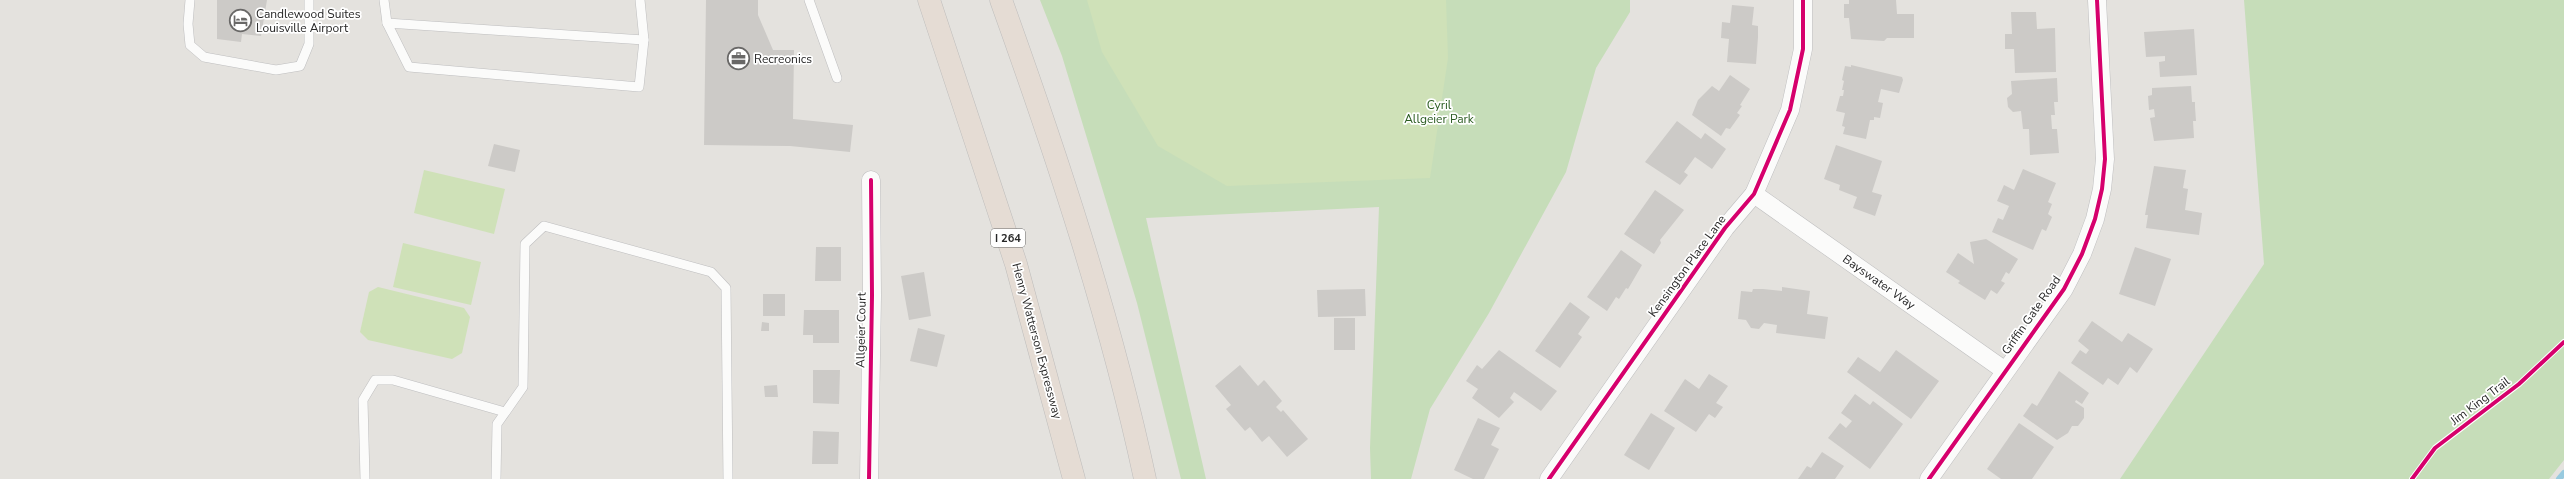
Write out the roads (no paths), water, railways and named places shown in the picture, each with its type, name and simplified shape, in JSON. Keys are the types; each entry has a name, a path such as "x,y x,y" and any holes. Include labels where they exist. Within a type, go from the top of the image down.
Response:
{"highway":[{"name":"Henry Watterson Expressway","path":"929,0 1016,264 1074,479"},
{"path":"1001,0 1032,87 1080,239 1109,337 1145,479"}],"street":[{"name":"Kensington Place Lane","path":"1549,479 1725,228 1754,194 1790,110 1803,49 1803,0"},
{"name":"Griffin Gate Road","path":"1929,479 2004,370 2064,290 2082,254 2102,189 2105,129 2097,0"},
{"name":"Allgeier Court","path":"869,479 872,295 871,180"},
{"name":"Bayswater Way","path":"1754,194 2004,370"}],"lane":[{"path":"190,0 188,24 190,45 204,57 276,70 300,66 309,44 309,0"},
{"path":"384,0 387,22 409,67 639,87 644,40 640,0"},
{"path":"810,0 837,78"},
{"path":"387,22 644,40"},
{"path":"496,479 497,424 523,387 525,244 544,226 711,272 726,288 728,479"},
{"path":"365,479 363,400 375,380 392,380 505,412"}],"waterway":[{"path":"2559,479 2564,473"}],"place":[{"name":"Candlewood Suites Louisville Airport","path":"240,21"},
{"name":"Recreonics","path":"739,59"}],"park label":[{"name":"Cyril Allgeier Park","path":"1439,112"}]}
